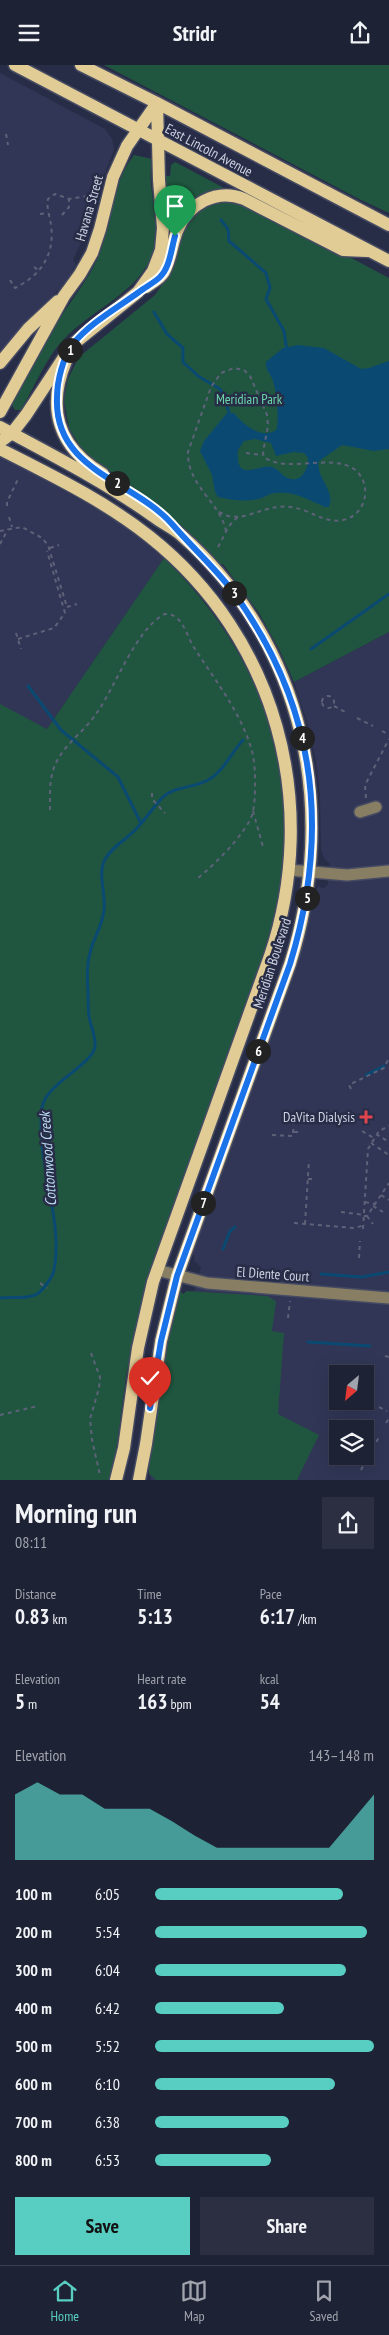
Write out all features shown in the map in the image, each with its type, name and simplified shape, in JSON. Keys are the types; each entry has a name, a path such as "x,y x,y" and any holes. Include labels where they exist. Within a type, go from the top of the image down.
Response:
{"main road":[{"name":"East Lincoln Avenue","path":"16,65 389,261"},
{"name":"East Lincoln Avenue","path":"81,65 389,225"},
{"name":"Havana Street","path":"0,412 64,296 92,253 100,229 112,177 127,146 157,103"},
{"path":"138,292 153,271 162,240 157,103"},
{"path":"0,441 12,433 72,345 138,292 160,278 177,231 186,215 199,203 215,196 230,195 244,199 343,251 369,251"},
{"path":"0,363 28,329 64,296"},
{"path":"72,345 61,372 57,397 58,418 68,442 86,463 136,496 173,525 176,530"},
{"name":"Meridian Boulevard","path":"0,427 104,484 176,530 206,560 236,595 261,634 285,684 300,734 310,779 313,813 311,872 304,916 290,964 177,1276 161,1341 146,1444 138,1480"},
{"name":"Meridian Boulevard","path":"0,449 104,505 142,531 185,569 223,614 256,671 270,705 280,737 290,795 292,832 283,911 274,944 157,1270 139,1343 124,1447 116,1480"}],"street":[{"path":"289,870 353,875 389,871"},
{"name":"El Diente Court","path":"157,1270 207,1283 389,1297"}],"path":[{"path":"6,134 8,145"},
{"path":"10,280 15,288 28,282 40,271 46,262 51,244 47,201 51,195 62,195 69,199 87,196"},
{"path":"62,215 69,207 69,199"},
{"path":"40,214 49,213"},
{"path":"34,267 40,271"},
{"path":"226,531 218,512 199,487 190,468 188,455 189,444 211,387 216,378 231,368 241,369 248,374 268,415 268,429 263,455"},
{"path":"218,512 238,517 279,506 298,509 327,520 345,519 361,509 366,496 365,486 361,477 348,467 321,463 278,463 263,455 246,453"},
{"path":"7,506 7,502 19,477"},
{"path":"10,517 12,527"},
{"path":"218,547 226,531 238,517"},
{"path":"0,531 12,527 27,529 42,538 49,549 66,607 65,613 56,627 18,639"},
{"path":"0,544 8,529"},
{"path":"49,549 59,545"},
{"path":"66,607 77,604"},
{"path":"50,810 52,775 59,757 96,715 124,663 149,627 158,618 167,614 174,615 220,686 246,735 254,760 253,811 263,847"},
{"path":"42,625 43,631"},
{"path":"16,633 21,649"},
{"path":"325,696 330,696 334,701 333,705 326,708 322,703 322,699 325,696"},
{"path":"333,705 347,713"},
{"path":"357,717 373,726"},
{"path":"382,731 389,735"},
{"path":"368,808 364,785 389,739"},
{"path":"152,793 152,799 164,812"},
{"path":"198,878 213,865 244,830 253,811"},
{"path":"351,1089 348,1085 384,1068 389,1058"},
{"path":"272,1135 293,1136 294,1112"},
{"path":"294,1223 363,1228 368,1152 376,1134 389,1126"},
{"path":"294,1131 302,1132"},
{"path":"362,1131 374,1138"},
{"path":"376,1134 389,1143"},
{"path":"371,1143 389,1155"},
{"path":"305,1224 310,1160"},
{"path":"308,1179 316,1179"},
{"path":"365,1216 389,1184"},
{"path":"381,1195 389,1200"},
{"path":"365,1202 374,1205 383,1212"},
{"path":"341,1212 365,1216 373,1224"},
{"path":"359,1258 360,1241"},
{"path":"40,1283 47,1288"},
{"path":"288,1317 289,1304 292,1299"},
{"path":"91,1353 100,1377 99,1388 90,1419 92,1441 100,1475"},
{"path":"385,1356 389,1357"},
{"path":"0,1415 38,1406"},
{"path":"379,1407 387,1411"},
{"path":"386,1423 389,1418"},
{"path":"361,1470 378,1437"}],"shaded area":[{"path":"0,73 105,129 112,139 114,149 101,184 96,208 91,213 84,236 73,260 76,264 70,275 62,286 21,327 0,353"},
{"path":"298,345 324,348 361,369 389,361 389,449 374,451 342,445 319,461 320,473 330,495 329,507 295,495 283,493 273,493 248,500 218,497 215,492 212,475 200,451 204,441 227,413 234,413 247,426 258,432 270,433 276,430 278,413 275,391 266,362 283,348","holes":["255,439 271,443 276,456 294,452 304,453 308,458 308,462 306,470 300,477 297,479 288,478 272,467 249,470 244,470 240,467 238,450 244,441"]},
{"path":"0,455 133,531 164,558 47,729 0,806"},
{"path":"389,632 389,1480 151,1480 149,1466 158,1400 181,1292 183,1294 194,1291 201,1268 195,1263 193,1250 296,967 315,892 319,886 323,889 328,884 330,864 324,858 321,850 320,794 316,761 307,722 294,682"}],"green space":[{"path":"104,65 389,65 389,213 359,199"},
{"path":"134,155 152,159 151,182 157,231 155,246 149,261 130,286 67,336 47,361 21,410 15,410 12,405 17,394 57,323 96,262 120,180"},
{"path":"175,162 224,188 203,195 172,227 165,176 170,176 171,165"},
{"name":"Meridian Park","path":"219,200 246,202 389,278 389,632 294,682 279,649 259,613 223,564 219,565 157,504 92,459 81,448 69,428 64,400 68,379 79,357 155,295 173,269 186,224 197,211"},
{"path":"164,558 216,618 254,684 268,719 278,756 284,795 286,849 280,892 267,947 150,1274 130,1355 116,1453 110,1480 0,1480 0,704 47,729"},
{"path":"187,1291 267,1296 276,1301 272,1331 284,1333 278,1414 319,1435 297,1480 156,1480 149,1474 164,1357 178,1299 181,1292 183,1294"}],"waterway":[{"path":"221,220 228,229 229,241 266,273 270,288 266,299 284,331 287,351"},
{"path":"154,312 167,334 183,348 183,362 198,376 220,389 230,416"},
{"name":"Cottonwood Creek","path":"311,649 389,594"},
{"path":"28,686 61,730 118,777 141,823"},
{"name":"Cottonwood Creek","path":"0,1298 29,1297 37,1294 52,1276 54,1270 55,1230 42,1148 42,1108 45,1099 51,1091 86,1061 95,1047 89,1017 88,971 91,948 104,910 102,879 104,861 140,825 163,797 173,791 208,780 223,767 243,740"},
{"path":"366,1075 384,1066"},
{"path":"223,1249 230,1231 235,1227"},
{"path":"321,1274 362,1277 389,1272"},
{"path":"308,1342 370,1346"}],"place":[{"name":"DaVita Dialysis","path":"366,1117"}],"route":[{"path":"150,1408 161,1341 177,1276 290,964 300,931 311,872 313,829 310,779 298,725 285,684 256,626 229,587 173,525 136,496 89,466 79,457 65,438 58,418 58,385 72,345 88,330 138,292 160,278 170,258 175,236"}]}
